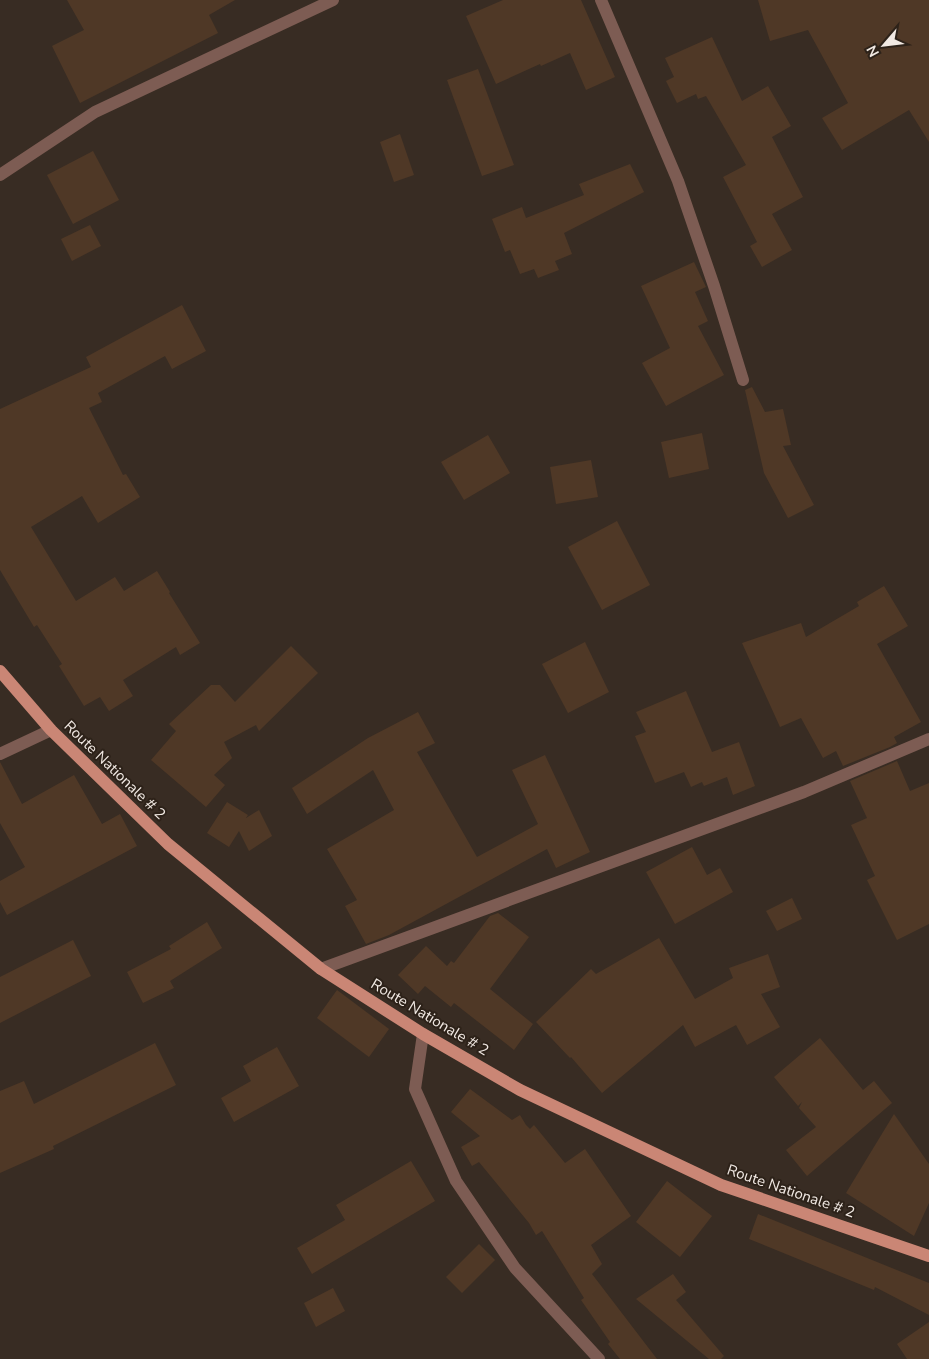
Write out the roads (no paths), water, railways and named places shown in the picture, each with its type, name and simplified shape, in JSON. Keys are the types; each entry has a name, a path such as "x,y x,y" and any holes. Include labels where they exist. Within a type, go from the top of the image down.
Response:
{"main road":[{"name":"Route Nationale # 2","path":"0,671 51,730 168,844 321,969 423,1034 520,1090 721,1185 929,1256"}],"street":[{"path":"0,175 95,112 333,0"},
{"path":"601,0 678,181 714,286 743,380"},
{"path":"0,754 51,730"},
{"path":"321,969 804,792 929,739"},
{"path":"423,1034 415,1089 456,1181 515,1268 599,1359"}]}
